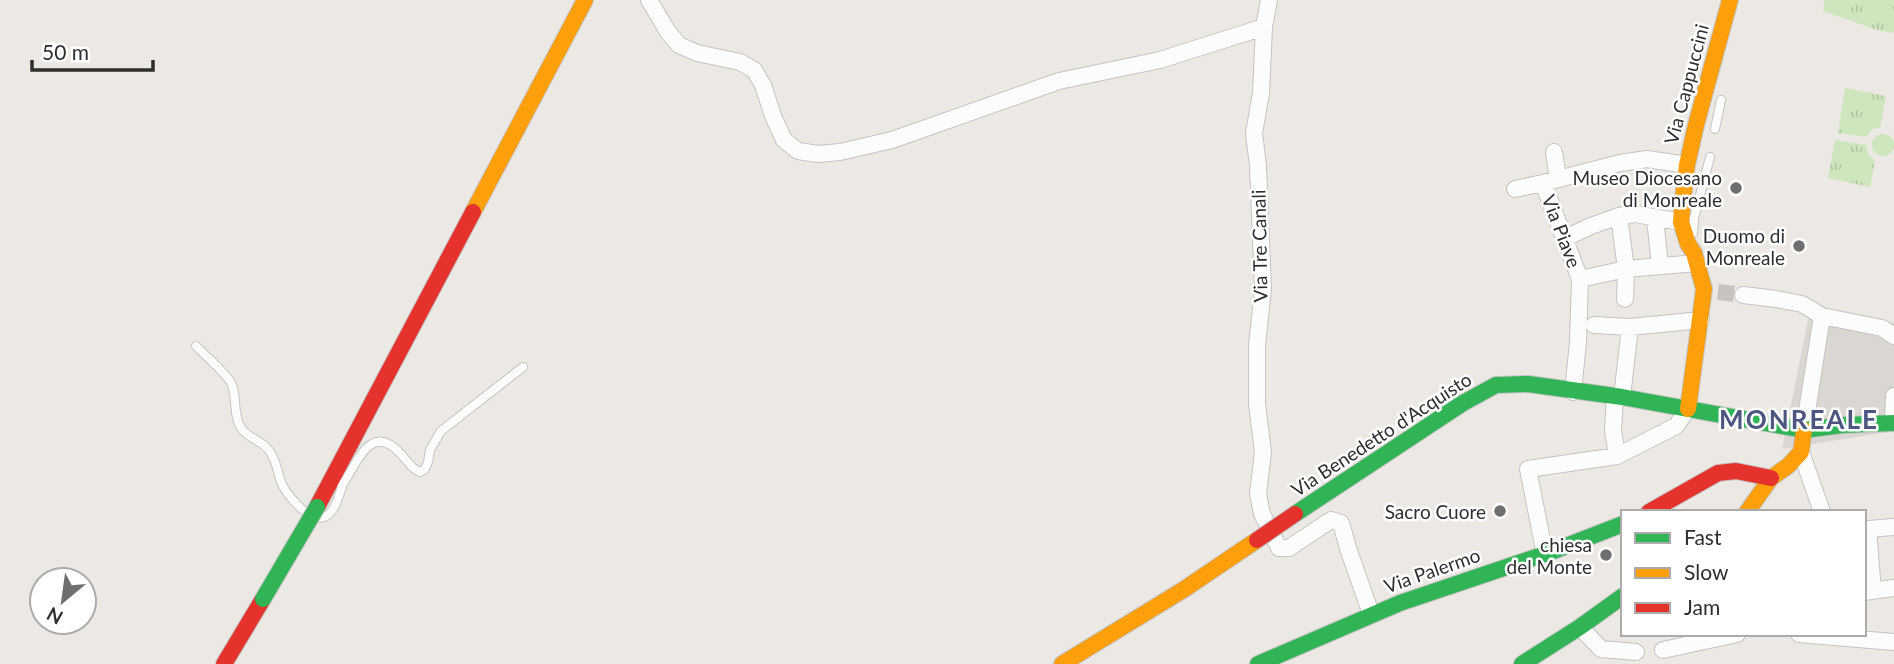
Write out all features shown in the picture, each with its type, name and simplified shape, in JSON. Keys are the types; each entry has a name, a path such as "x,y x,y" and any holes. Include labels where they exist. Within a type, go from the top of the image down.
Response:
{"street":[{"path":"224,664 317,507 337,481 585,0"},
{"path":"649,0 668,32 679,44 697,53 740,62 754,70 763,85 784,140 798,151 818,154 892,140 1059,81 1160,60 1264,27"},
{"name":"Via Tre Canali","path":"1264,536 1258,494 1264,452 1258,404 1257,345 1263,289 1254,133 1261,93 1264,27 1269,0"},
{"name":"Via Cappuccini","path":"1681,222 1686,165 1730,0"},
{"path":"1553,152 1550,181 1647,159 1686,165"},
{"name":"Via Piave","path":"1515,189 1550,181 1580,279 1586,325 1573,392"},
{"path":"1545,555 1528,469 1617,456 1676,426 1688,409 1701,320 1711,290 1688,244 1681,222 1635,214 1619,216 1566,238"},
{"path":"1619,216 1626,270 1625,299"},
{"path":"1655,219 1660,265"},
{"path":"1580,279 1695,258"},
{"path":"1743,295 1802,304 1822,316 1882,328 1894,336"},
{"path":"1821,510 1801,452 1822,316"},
{"path":"1586,325 1630,327 1701,320"},
{"path":"1617,456 1613,430 1630,327"},
{"name":"Via Benedetto d'Acquisto","path":"1062,664 1183,590 1463,403 1496,385 1528,384 1619,397 1804,430 1893,423"},
{"path":"1893,423 1894,396"},
{"path":"1748,510 1771,478 1801,452"},
{"path":"1653,510 1718,474 1736,471 1771,478"},
{"path":"1264,536 1279,548 1289,548 1331,520 1341,523 1371,614"},
{"name":"Via Palermo","path":"1258,664 1419,595 1545,555 1621,525"},
{"path":"1894,527 1866,529 1868,591 1894,588"},
{"path":"1522,664 1621,597"},
{"path":"1580,627 1601,649 1636,652"},
{"path":"1664,642 1726,636"},
{"path":"1823,636 1894,642"}],"lane":[{"path":"1715,130 1721,100"},
{"path":"1695,258 1692,228 1710,157"},
{"path":"196,346 229,379 234,389 234,402 242,429 268,447 277,462 281,482 288,496 315,517 326,517 330,513 335,505 337,481 374,442 382,440 390,443 413,469 420,472 425,469 430,450 441,431 523,367"}],"green space":[{"path":"1825,0 1894,0 1894,33 1877,30 1823,11"},
{"path":"1845,88 1886,96 1880,128 1872,129 1866,137 1838,133"},
{"path":"1883,134 1893,141 1894,145 1887,155 1883,156 1873,149 1872,145 1879,135"},
{"path":"1835,140 1866,145 1869,156 1875,160 1870,187 1828,178"}],"shaded area":[{"path":"1811,306 1894,323 1894,431 1782,449"}],"tunnel":[{"path":"1718,292 1743,295"}],"traffic: fast":[{"path":"1295,514 1463,403 1496,385 1528,384 1622,397 1804,430 1894,423"},
{"path":"263,599 317,507"},
{"path":"1258,664 1400,603 1548,553 1621,525"},
{"path":"1522,664 1621,597"}],"traffic: slow":[{"path":"473,212 585,0"},
{"path":"1688,409 1704,289 1694,253 1681,222 1683,197 1696,125 1730,0"},
{"path":"1748,510 1771,478 1801,452 1804,430"},
{"path":"1062,664 1183,590 1257,540"}],"traffic: jam":[{"path":"317,507 473,212"},
{"path":"1653,510 1718,473 1736,471 1771,478"},
{"path":"1257,540 1295,514"},
{"path":"224,664 263,599"}],"place":[{"name":"Museo Diocesano di Monreale","path":"1736,188"},
{"name":"Duomo di Monreale","path":"1799,246"},
{"name":"Sacro Cuore","path":"1500,511"},
{"name":"chiesa del Monte","path":"1606,555"}],"district":[{"name":"MONREALE","path":"1799,419"}]}
